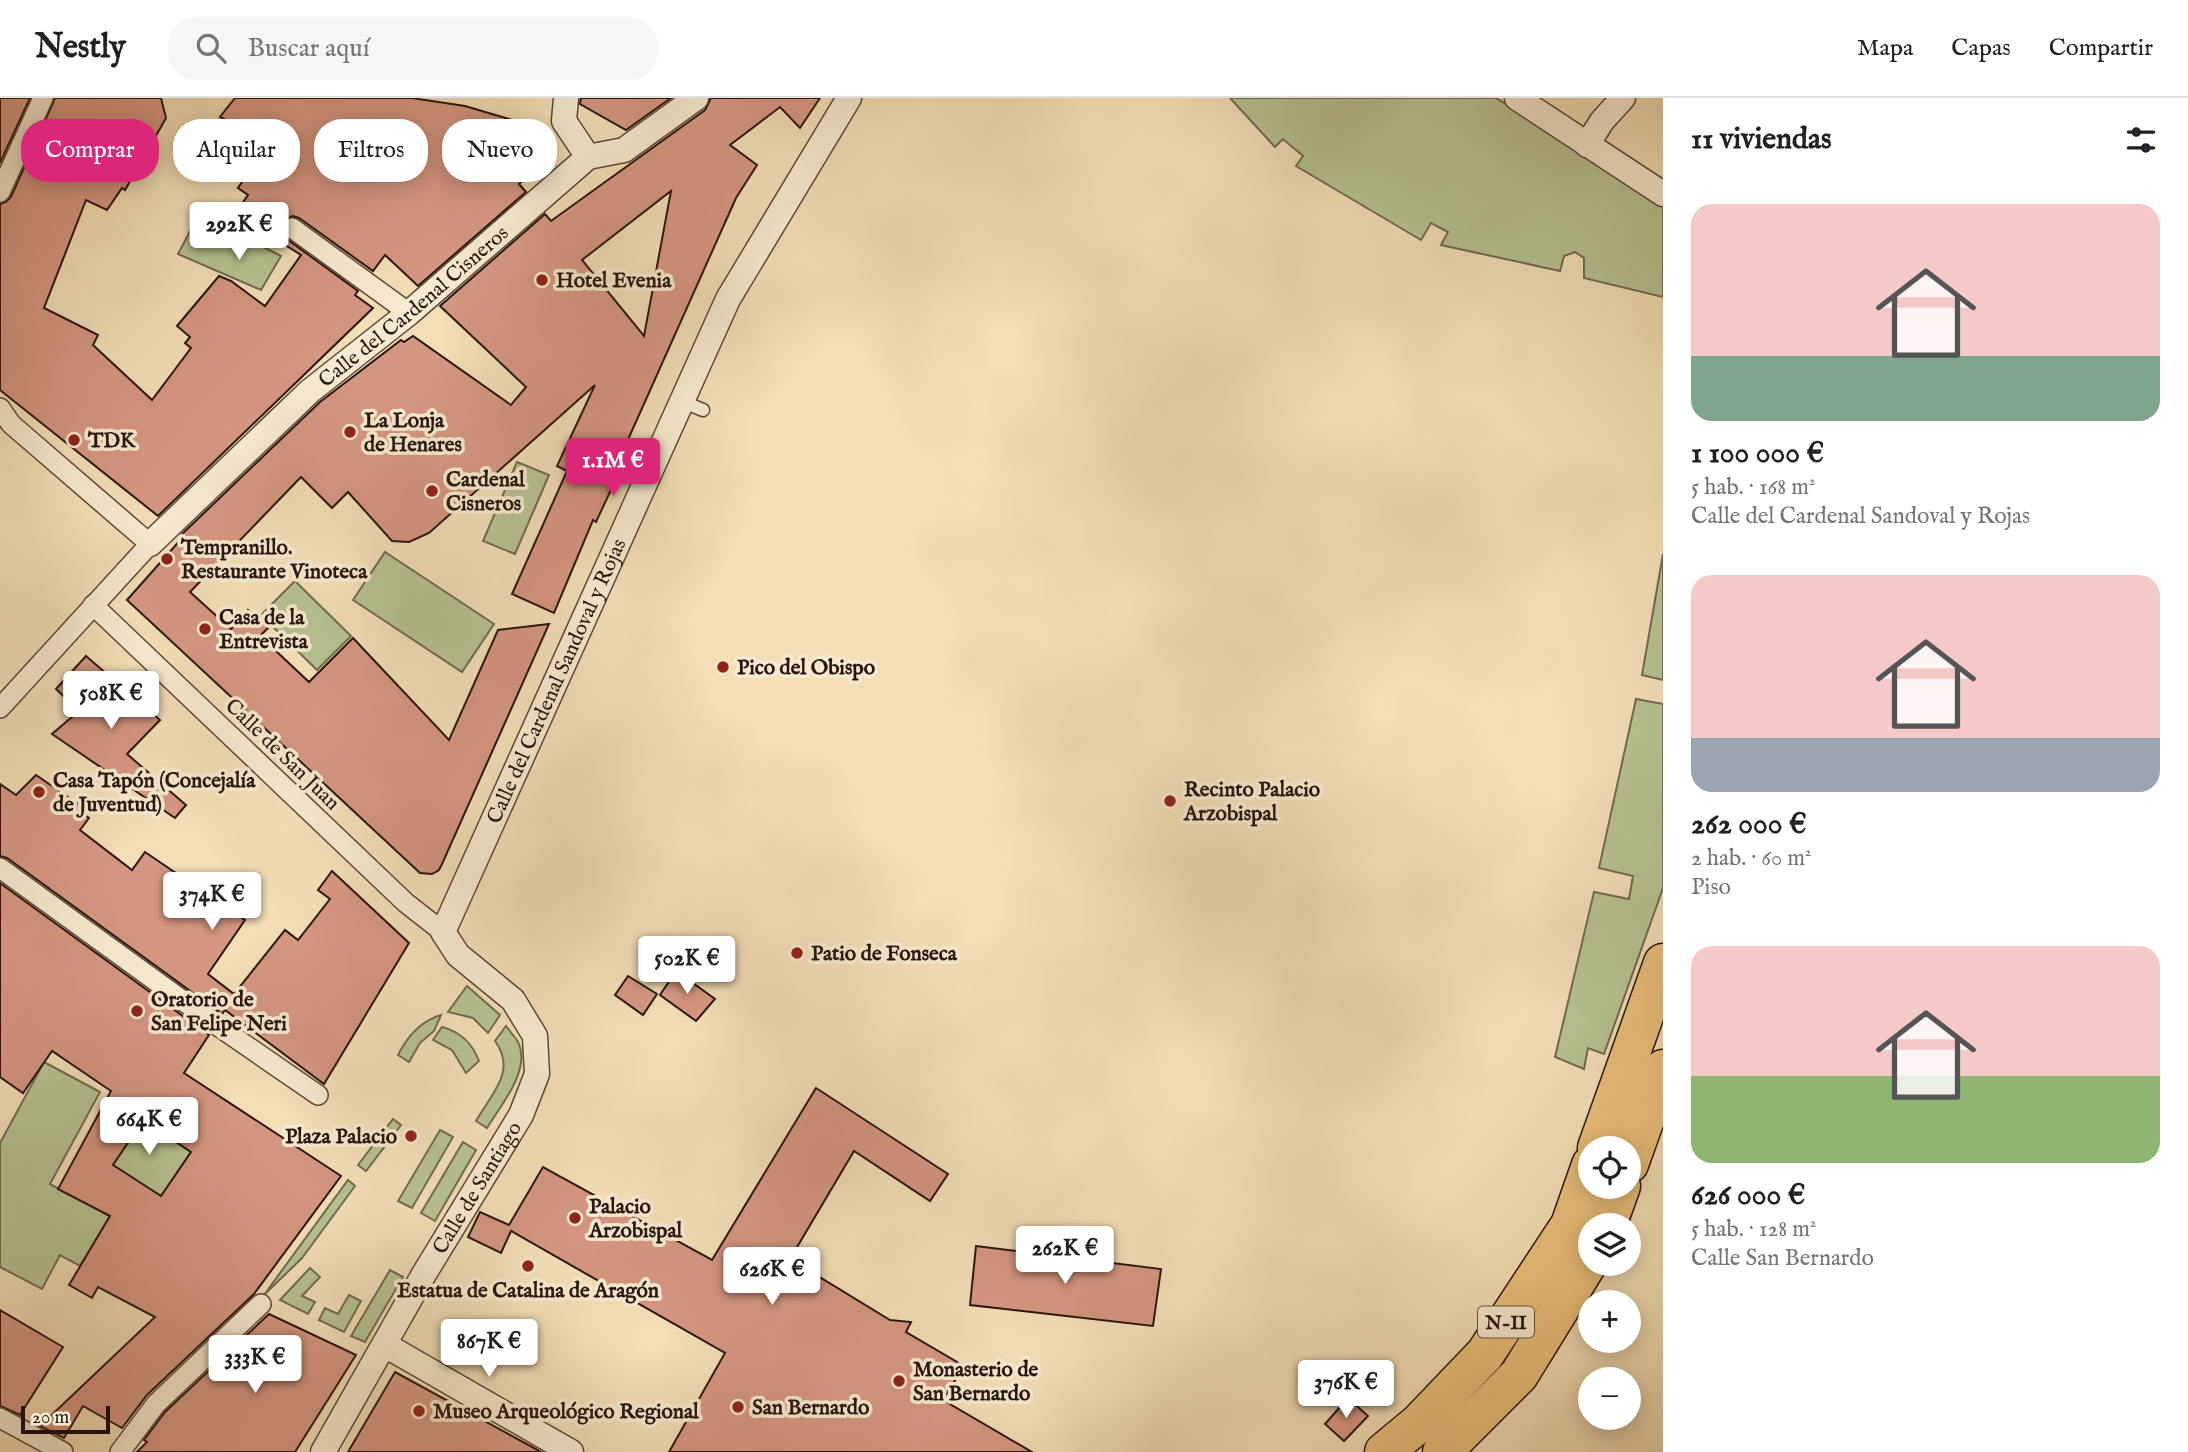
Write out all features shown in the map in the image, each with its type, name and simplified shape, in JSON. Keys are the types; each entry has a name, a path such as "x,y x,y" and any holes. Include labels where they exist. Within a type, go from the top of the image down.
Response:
{"main road":[{"path":"1601,1136 1663,963"},
{"path":"1639,1136 1663,1069"},
{"name":"N-II","path":"1384,1452 1419,1423 1485,1354 1570,1225 1579,1199"},
{"name":"N-II","path":"1446,1451 1518,1375 1580,1276"}],"street":[{"path":"0,192 43,98"},
{"path":"565,110 588,157 624,150 696,98"},
{"name":"Calle del Cardenal Sandoval y Rojas","path":"443,932 692,406 728,299 849,98"},
{"path":"1517,98 1663,194"},
{"path":"1587,145 1602,121 1623,98"},
{"name":"Calle del Cardenal Cisneros","path":"150,544 310,391 410,313 588,157"},
{"path":"292,228 410,313"},
{"path":"0,408 11,424 150,544 0,708"},
{"name":"Calle de San Juan","path":"93,605 406,903 443,932"},
{"path":"0,868 318,1095"},
{"name":"Calle de Santiago","path":"323,1452 424,1274 521,1115 537,1074 535,1036 513,1000 458,955 443,932"},
{"path":"120,1452 156,1404 261,1304"},
{"path":"385,1345 571,1452"},
{"path":"0,1418 63,1452"}],"green space":[{"path":"1230,98 1496,98 1663,202 1663,297 1584,278 1584,258 1575,252 1564,256 1560,271 1441,245 1448,232 1431,223 1421,240 1296,166 1303,156 1283,139 1275,147"},
{"path":"199,214 281,256 261,290 178,254"},
{"path":"517,462 549,475 515,554 483,541"},
{"path":"385,552 494,624 462,672 353,600"},
{"path":"1663,554 1663,680 1642,675"},
{"path":"295,581 351,636 317,670 261,615"},
{"path":"1636,699 1663,704 1663,888 1604,1054 1588,1048 1584,1069 1555,1057 1594,892 1629,899 1633,876 1599,868"},
{"path":"467,986 500,1015 488,1033 473,1018 448,1012"},
{"path":"441,1015 434,1031 420,1043 409,1062 398,1055 415,1030"},
{"path":"506,1026 519,1044 520,1066 512,1088 487,1128 476,1121 500,1082 504,1062 495,1041"},
{"path":"442,1027 460,1035 476,1055 479,1061 466,1073 452,1050 433,1040"},
{"path":"44,1062 100,1092 50,1184 110,1216 80,1266 60,1255 42,1289 0,1267 0,1143"},
{"path":"393,1119 401,1125 366,1171 358,1165"},
{"path":"143,1120 191,1152 161,1196 113,1165"},
{"path":"440,1130 453,1137 412,1208 398,1201"},
{"path":"463,1142 476,1150 435,1221 421,1213"},
{"path":"348,1180 355,1186 302,1258 264,1295"},
{"path":"310,1268 320,1277 302,1296 315,1302 308,1314 280,1300"},
{"path":"390,1270 403,1277 365,1342 351,1336"},
{"path":"349,1295 361,1301 344,1332 319,1320 325,1308 338,1314"}],"building":[{"path":"0,98 30,98 0,163"},
{"path":"55,98 161,98 166,118 159,130 159,119 46,119"},
{"path":"235,98 412,98 465,106 509,119 442,119 442,182 521,182 519,184 526,192 418,286 385,255 373,271 299,218 293,216 283,220 280,227 284,237 358,291 355,295 373,308 158,516 0,390 0,204 11,197 21,174 21,182 130,182 125,190 122,188 107,210 86,200 44,308 98,335 93,345 152,400 191,348 185,343 190,337 177,326 219,276 231,281 265,306 301,255 241,217 237,211 248,195 238,188 242,182 300,182 300,119 220,117"},
{"path":"581,98 671,98 626,130 580,104"},
{"path":"711,98 820,98 800,128 780,107 730,145 757,165 736,198 618,462 623,464 596,522 593,520 554,613 512,594 567,471 557,466 595,385 429,533 409,542 392,541 348,492 332,508 301,477 190,592 231,629 248,610 268,628 260,636 309,682 353,638 449,740 498,630 549,624 439,870 432,874 420,873 127,600 183,537 181,535 320,402 401,340 404,342 413,336 511,405 526,387 440,306 545,214 551,221 705,110","holes":["671,191 644,336 582,260"]},
{"path":"86,656 160,720 127,754 186,805 175,818 52,734 79,711 56,689"},
{"path":"36,775 88,811 85,815 89,818 80,830 132,870 145,852 245,920 208,974 234,994 285,930 298,940 330,899 318,890 332,871 409,943 324,1084 225,1010 222,1014 7,858 0,856 0,784 16,795"},
{"path":"0,883 209,1035 184,1073 341,1176 254,1294 147,1395 122,1428 83,1406 64,1438 40,1426 155,1317 98,1287 92,1298 69,1285 110,1216 58,1189 111,1091 52,1051 23,1093 0,1077","holes":["143,1120 191,1152 161,1196 113,1165"]},
{"path":"676,971 715,999 696,1021 660,995"},
{"path":"628,976 657,994 643,1015 615,995"},
{"path":"816,1088 948,1174 930,1201 854,1151 790,1259 890,1320 911,1322 906,1332 964,1366 943,1400 1032,1452 669,1452 725,1353 511,1231 501,1253 468,1237 480,1212 509,1225 543,1167 712,1260"},
{"path":"976,1246 1161,1269 1153,1326 970,1305"},
{"path":"0,1310 63,1347 20,1415 0,1406"},
{"path":"269,1314 356,1355 295,1452 137,1452 147,1442 144,1440 165,1412"},
{"name":"Museo Arqueológico Regional","path":"395,1372 534,1448 541,1452 348,1452"},
{"path":"1348,1398 1368,1416 1344,1441 1325,1424"}],"place":[{"name":"Hotel Evenia","path":"542,280"},
{"name":"La Lonja de Henares","path":"350,432"},
{"name":"TDK","path":"74,440"},
{"name":"Cardenal Cisneros","path":"432,491"},
{"name":"Tempranillo. Restaurante Vinoteca","path":"167,559"},
{"name":"Casa de la Entrevista","path":"205,629"},
{"name":"Pico del Obispo","path":"723,667"},
{"name":"Casa Tapón (Concejalía de Juventud)","path":"39,792"},
{"name":"Recinto Palacio Arzobispal","path":"1170,801"},
{"name":"Patio de Fonseca","path":"797,953"},
{"name":"Oratorio de San Felipe Neri","path":"137,1011"},
{"name":"Plaza Palacio","path":"411,1136"},
{"name":"Palacio Arzobispal","path":"575,1218"},
{"name":"Estatua de Catalina de Aragón","path":"528,1266"},
{"name":"Monasterio de San Bernardo","path":"899,1381"},
{"name":"San Bernardo","path":"738,1407"},
{"name":"Museo Arqueológico Regional","path":"419,1411"}]}
